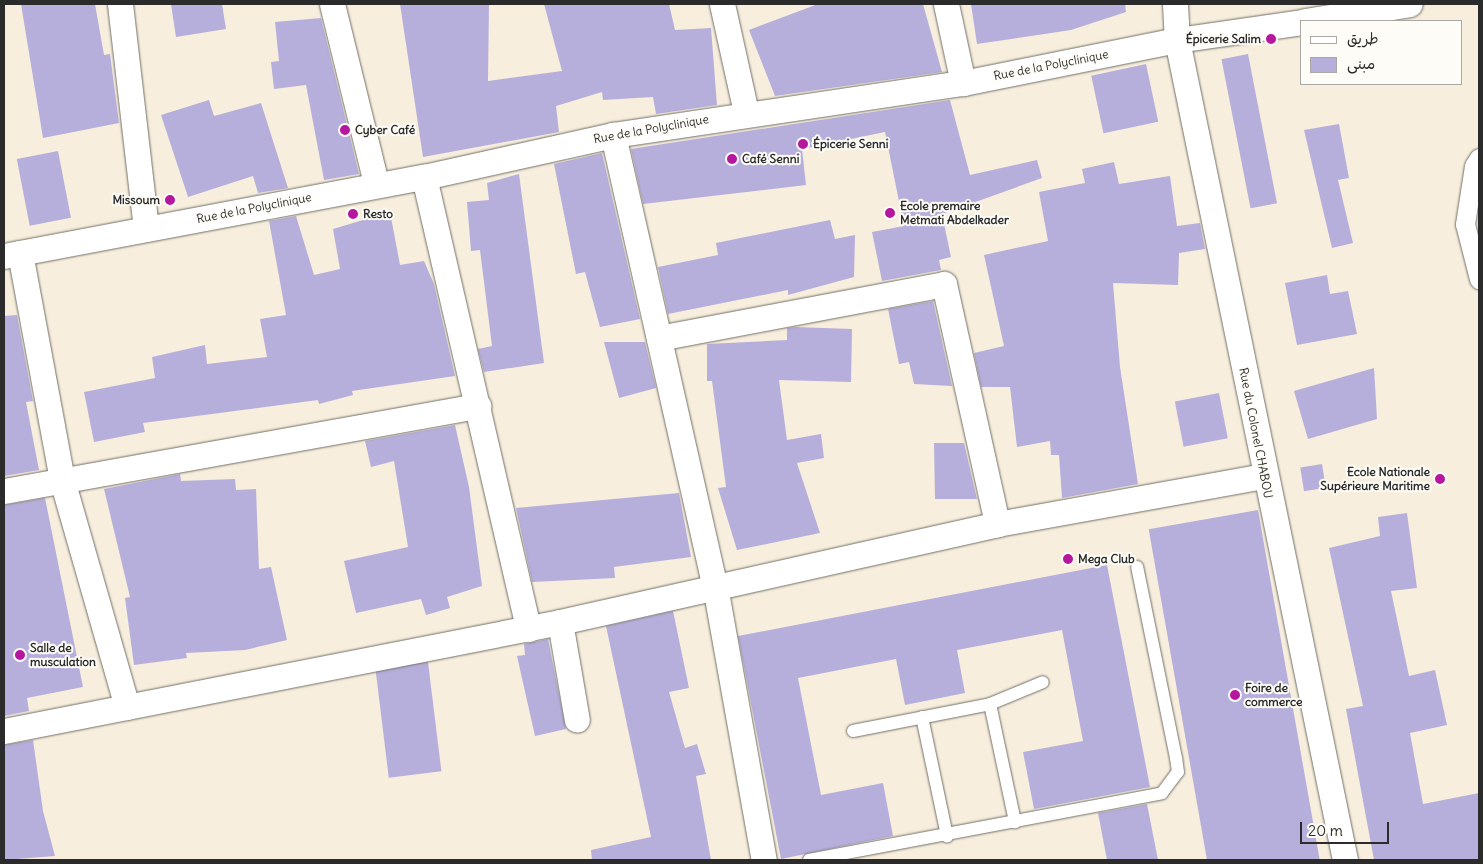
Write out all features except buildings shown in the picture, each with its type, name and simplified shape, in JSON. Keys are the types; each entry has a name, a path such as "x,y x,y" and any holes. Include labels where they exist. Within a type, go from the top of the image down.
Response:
{"street":[{"path":"120,4 146,229"},
{"path":"332,4 376,183"},
{"path":"722,4 746,112"},
{"path":"946,4 963,83"},
{"name":"Rue du Colonel CHABOU","path":"1175,4 1177,40 1264,476 1345,860"},
{"name":"Rue de la Polyclinique","path":"1315,20 1410,4"},
{"name":"Rue de la Polyclinique","path":"12,254 376,183 424,177 613,135 746,112 963,83 1177,40 1300,22"},
{"path":"613,135 715,586 764,860"},
{"path":"1479,158 1474,166 1465,224 1479,279"},
{"path":"424,177 528,629"},
{"path":"12,254 62,480 127,707"},
{"path":"659,338 944,284 997,524"},
{"path":"4,491 478,406"},
{"path":"4,731 528,629 997,524 1264,476"},
{"path":"560,622 577,720"}],"lane":[{"path":"809,860 947,836 1162,793 1178,772 1137,568"},
{"path":"853,731 990,704 1043,682"},
{"path":"990,704 1015,822"},
{"path":"922,717 947,836"}],"place":[{"name":"Épicerie Salim","path":"1271,39"},
{"name":"Cyber Café","path":"345,130"},
{"name":"Épicerie Senni","path":"803,144"},
{"name":"Café Senni","path":"732,159"},
{"name":"Missoum","path":"170,200"},
{"name":"Ecole premaire Metmati Abdelkader","path":"890,213"},
{"name":"Resto","path":"353,214"},
{"name":"Ecole Nationale Supérieure Maritime","path":"1440,479"},
{"name":"Mega Club","path":"1068,559"},
{"name":"Salle de musculation","path":"20,655"},
{"name":"Foire de commerce","path":"1235,695"}]}
